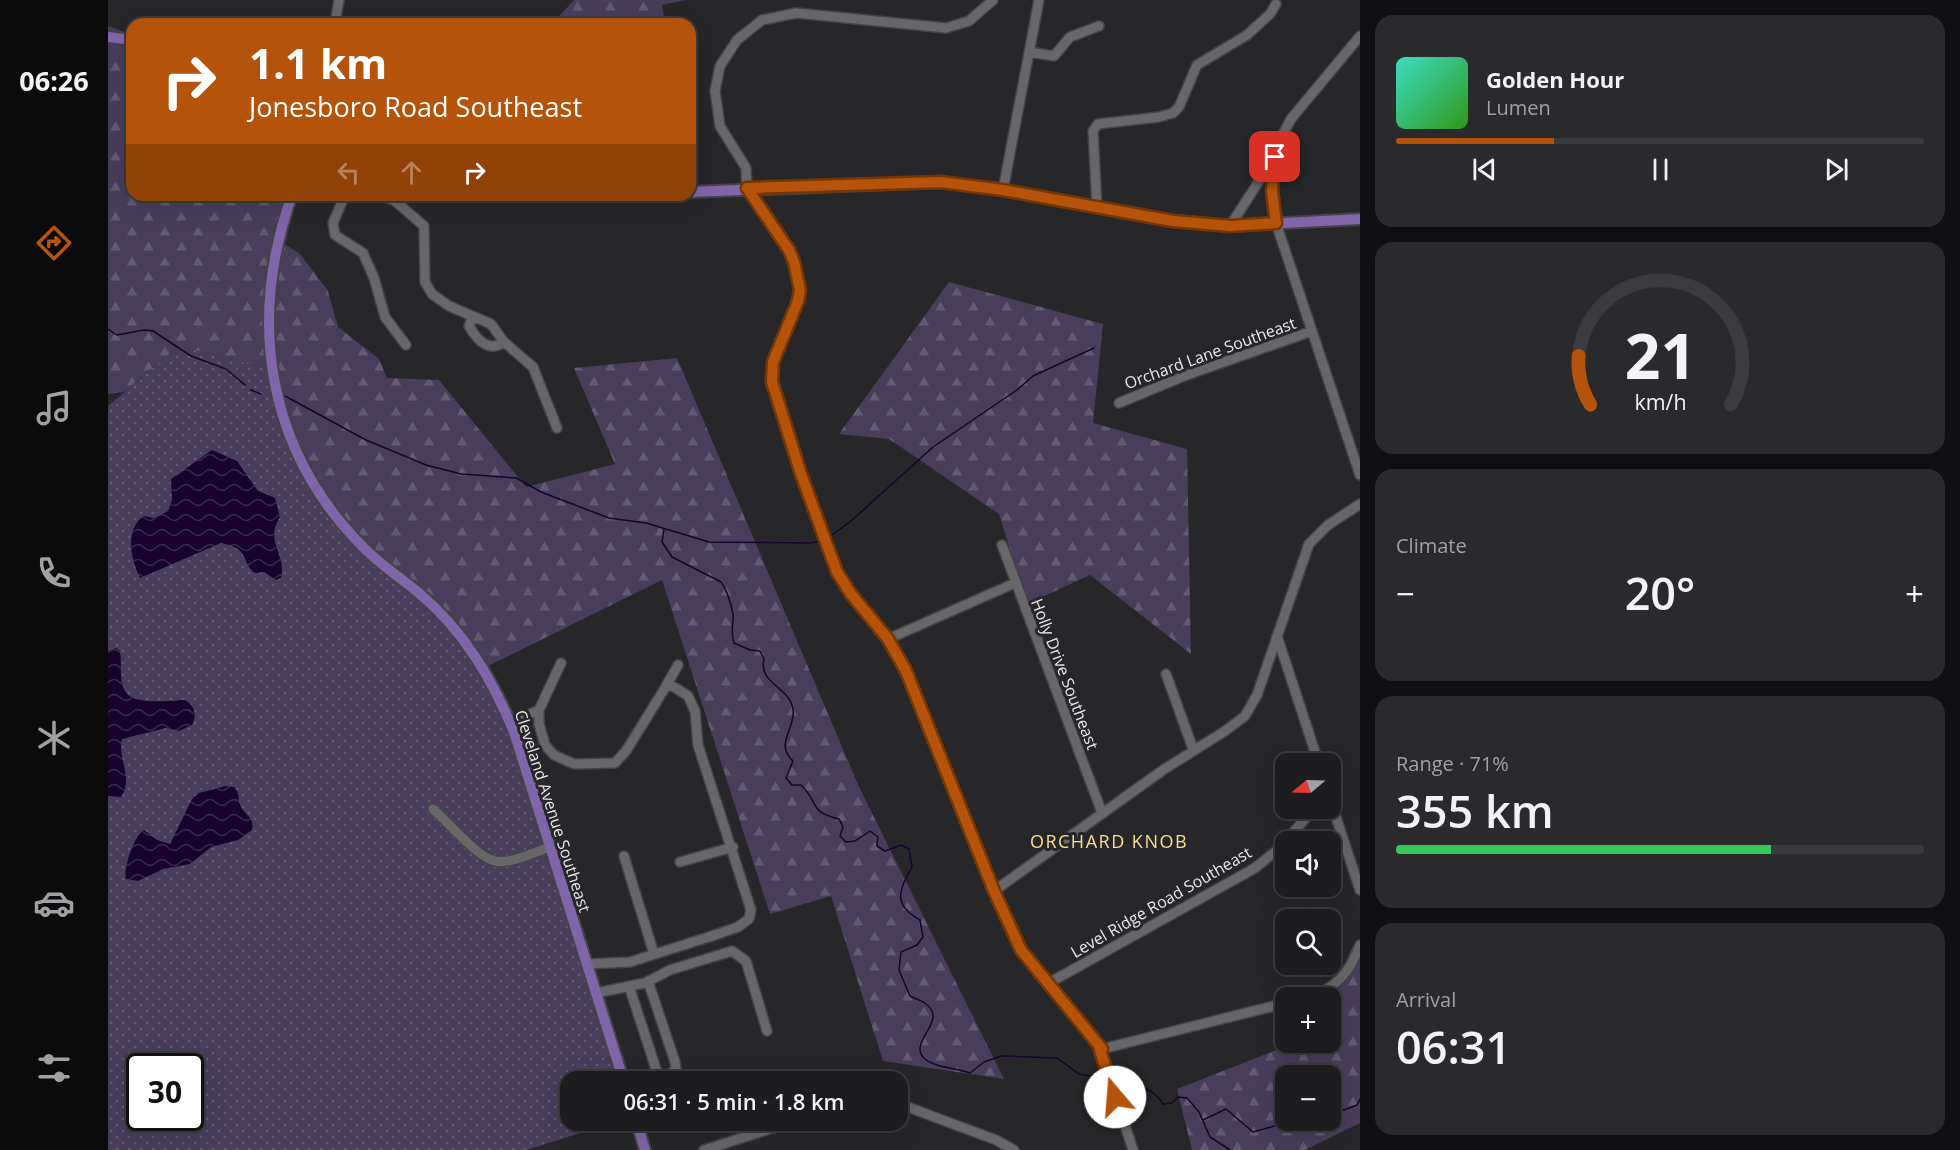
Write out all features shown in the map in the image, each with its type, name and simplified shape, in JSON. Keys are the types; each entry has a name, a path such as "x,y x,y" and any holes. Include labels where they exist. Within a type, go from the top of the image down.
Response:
{"main road":[{"path":"108,37 126,39"},
{"path":"696,192 933,182 1003,190 1173,221 1230,226 1360,219"},
{"name":"Cleveland Avenue Southeast","path":"290,201 270,273 268,308 273,374 291,436 316,488 350,533 422,596 464,640 500,697 621,1071"},
{"path":"639,1131 645,1150"}],"street":[{"path":"336,18 339,0"},
{"path":"993,0 969,21 946,27 796,13 762,20 737,40 720,66 715,91 720,126 746,168 747,188 789,250 794,262 800,290 798,301 773,362 772,382 837,572 851,594 888,639 923,711 994,891 1021,950 1102,1049"},
{"path":"1003,190 1039,0"},
{"path":"1097,207 1093,131 1098,124 1173,113 1179,107 1197,65 1247,35 1270,14 1276,4"},
{"path":"1029,52 1054,56 1070,37 1099,26"},
{"path":"1360,36 1300,105 1282,136 1275,157 1272,191 1276,223 1360,475"},
{"path":"1230,226 1275,157"},
{"path":"342,201 333,223 335,235 363,253 374,278 385,316 406,345"},
{"path":"395,201 424,226 425,282 432,294 449,306 491,324 504,342 533,367 558,428"},
{"path":"473,316 469,327 477,340 489,346 499,346 504,342"},
{"name":"Orchard Lane Southeast","path":"1119,403 1184,376 1312,331"},
{"path":"994,891 1193,749 1245,716 1257,695 1309,544 1328,525 1360,504"},
{"name":"Holly Drive Southeast","path":"1002,545 1102,813"},
{"path":"888,639 1015,583"},
{"path":"1277,636 1315,753"},
{"path":"561,663 539,710 539,724 545,746 565,761 585,765 615,763 626,752 678,665"},
{"path":"1166,674 1193,749"},
{"path":"587,964 630,962 738,927 749,919 750,903 698,745 695,711 688,696 671,685 665,688"},
{"path":"510,723 525,719 528,714 539,710"},
{"path":"525,719 534,725 539,724"},
{"path":"432,823 436,812 482,855 494,861 507,860 550,847"},
{"name":"Level Ridge Road Southeast","path":"1047,984 1255,868 1281,847 1305,819"},
{"path":"1337,819 1360,886"},
{"path":"680,862 733,847"},
{"path":"624,856 654,954"},
{"path":"1332,987 1342,978 1360,945"},
{"path":"596,993 648,981 680,966 732,951 746,961 767,1031"},
{"path":"629,986 657,1072 661,1077 666,1077 676,1069 675,1062 648,981"},
{"path":"1102,1049 1275,1006"},
{"path":"1102,1049 1100,1050 1133,1150"},
{"path":"908,1107 996,1140 1014,1150"},
{"path":"704,1150 764,1131"}],"green space":[{"path":"574,0 685,0 662,5 664,18 558,18"},
{"path":"108,26 126,33 126,201 289,201 281,242 300,254 328,291 338,327 379,359 387,378 439,380 526,487 615,464 574,368 677,358 859,787 1004,1079 883,1061 831,896 770,914 662,580 486,667 471,638 354,535 316,486 285,419 276,371 179,346 124,392 108,394"},
{"path":"949,282 1103,324 1093,423 1187,449 1191,654 1090,575 1027,604 999,514 889,439 839,434"},
{"path":"179,346 276,371 433,603 471,638 509,710 620,1071 560,1071 560,1131 587,1131 526,1150 108,1150 108,406"},
{"path":"1353,946 1360,954 1360,1123 1305,1150 1192,1150 1177,1089 1275,1050 1275,1053 1341,1053 1341,987 1333,987"}],"water":[{"path":"212,450 237,461 258,491 275,498 280,517 274,534 281,562 281,578 276,580 264,572 255,573 241,552 221,543 140,578 132,554 134,529 144,516 154,518 168,511 172,500 171,479"},
{"path":"116,648 120,651 122,680 128,695 151,701 185,700 191,705 195,714 192,725 179,731 166,728 122,739 126,783 121,797 108,796 108,651"},
{"path":"226,786 236,789 240,805 251,819 252,830 238,840 211,847 190,864 163,869 138,881 126,879 130,853 140,833 144,830 157,840 170,844 192,799 199,793"}],"waterway":[{"path":"108,329 117,335 144,330 153,331 191,356 226,369 245,385"},
{"path":"828,538 851,521 933,447 1017,390 1033,376 1094,348"},
{"path":"251,390 261,394"},
{"path":"285,396 366,440 426,465 461,474 516,478 541,492 609,518 646,523 709,542 811,543 821,541"},
{"path":"664,529 662,542 672,557 721,582 733,614 734,643 750,650 760,651 764,659 765,674 790,701 793,716 785,749 793,761 786,778 792,785 801,785 818,810 839,819 843,827 840,836 846,842 855,841 870,831 878,837 877,846 885,851 901,845 909,849 912,867 904,882 901,896 905,908 920,920 923,937 917,945 901,952 899,970 910,996 924,1003 932,1011 931,1025 920,1046 925,1059 935,1064 970,1073 984,1062 1001,1056 1057,1058 1079,1074 1106,1079"},
{"path":"1114,1080 1147,1089 1163,1104 1172,1103 1178,1097 1187,1098 1199,1112 1210,1137 1230,1150"},
{"path":"1341,1108 1344,1110 1357,1105 1360,1099"},
{"path":"1203,1120 1226,1109 1253,1132 1275,1126"}],"district":[{"name":"ORCHARD KNOB","path":"1109,841"}],"route":[{"path":"1115,1097 1100,1050 1102,1049 1021,950 994,891 942,756 906,671 888,639 851,594 837,572 825,545 793,452 771,374 777,349 798,301 800,290 798,276 789,250 747,188 941,182 1003,190 1173,221 1230,226 1276,223 1272,191 1272,168 1275,157"}]}
